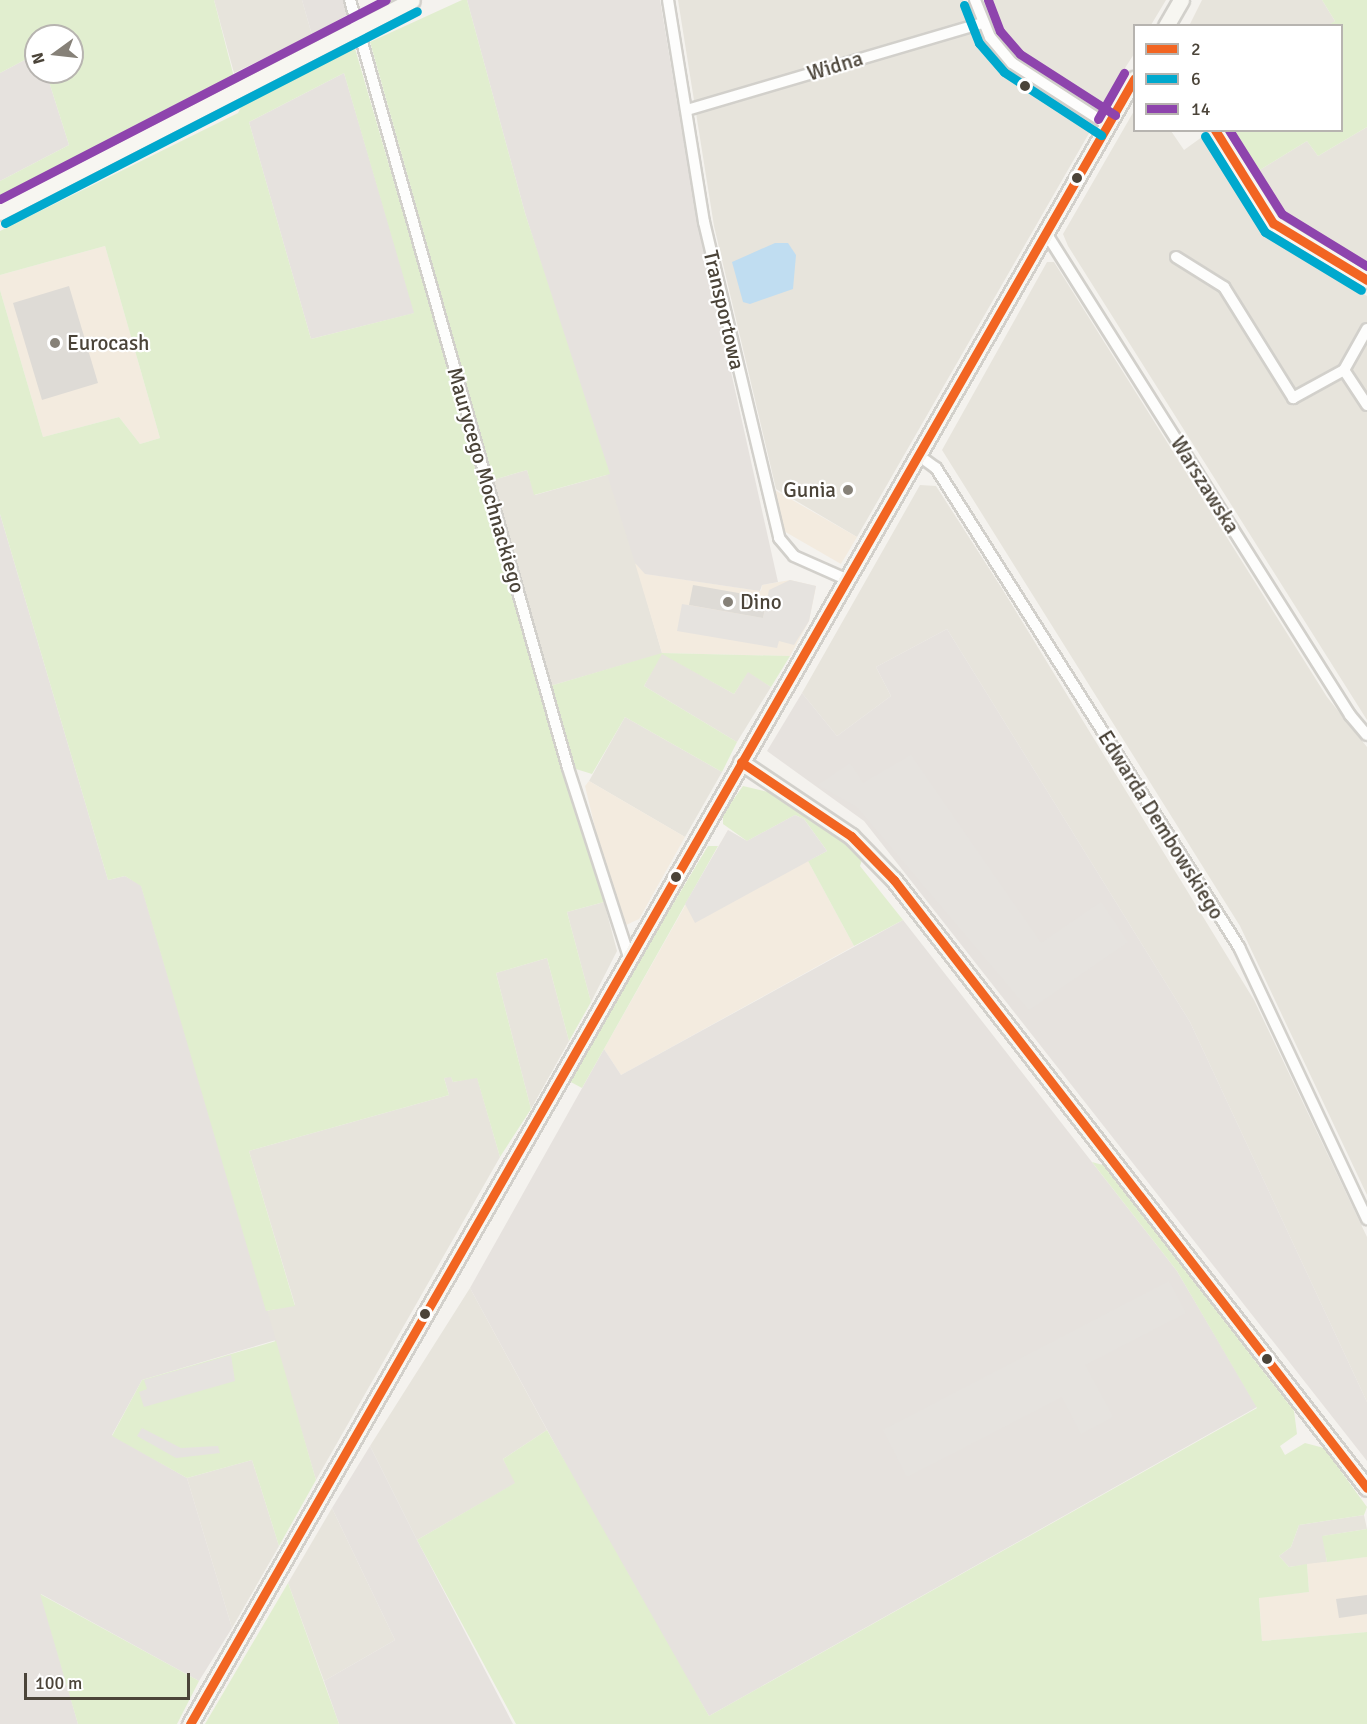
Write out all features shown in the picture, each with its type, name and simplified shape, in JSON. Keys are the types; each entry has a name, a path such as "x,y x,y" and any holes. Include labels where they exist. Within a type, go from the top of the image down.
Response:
{"street":[{"name":"Maurycego Mochnackiego","path":"350,0 571,779 630,957"},
{"path":"0,212 412,0"},
{"name":"Transportowa","path":"668,0 704,222 779,538 794,556 846,579"},
{"path":"975,0 983,22 998,48 1030,79 1108,125"},
{"path":"1167,24 1180,0"},
{"name":"Widna","path":"687,110 983,22"},
{"path":"190,1724 1133,82"},
{"path":"1216,132 1273,223 1367,279"},
{"name":"Warszawska","path":"1046,232 1350,715 1367,735"},
{"path":"1176,257 1224,287 1293,398 1344,370 1367,329"},
{"path":"1344,370 1367,405"},
{"name":"Edwarda Dembowskiego","path":"918,455 936,468 1239,948 1367,1219"},
{"path":"741,762 843,830 894,880 1367,1487"}],"shaded area":[{"path":"214,0 302,0 312,35 234,73"},
{"path":"302,0 343,0 347,15 312,35"},
{"path":"467,0 660,0 697,220 778,582 762,585 760,591 645,574 635,563 525,213"},
{"path":"678,0 963,0 995,63 1092,128 857,537 776,489 714,226"},
{"path":"985,0 1166,0 1152,24 1133,24 1133,56 1100,107 1010,49"},
{"path":"1202,0 1322,0 1335,21 1331,24 1190,24"},
{"path":"24,60 24,84 50,84 69,145 0,181 0,73"},
{"path":"344,73 415,313 311,339 249,122"},
{"path":"1133,113 1133,132 1172,132 1184,150 1202,137 1268,237 1367,296 1367,720 1068,246 1063,234"},
{"path":"1367,127 1367,264 1287,219 1258,171 1307,141 1318,156"},
{"path":"105,246 160,438 140,444 119,417 43,437 0,290 0,275"},
{"path":"1047,262 1054,262 1327,697 1367,747 1367,1195 1240,926 942,450"},
{"path":"527,470 535,495 610,474 662,653 734,694 748,671 771,687 737,742 644,686 661,654 550,686 493,480"},
{"path":"920,485 936,486 1001,587 1254,1000 1367,1237 1367,1402 1190,1022 947,629 876,667 891,696 837,736 802,693"},
{"path":"773,489 857,537 841,564 782,530"},
{"path":"0,514 108,880 125,876 141,885 276,1340 142,1380 112,1435 187,1478 232,1628 199,1681 41,1594 78,1724 0,1724"},
{"path":"635,563 646,574 761,591 762,585 790,580 816,586 809,621 790,656 662,653"},
{"path":"790,580 816,586 809,621 794,645 779,641 777,648 677,631 682,604 763,618 769,590"},
{"path":"947,629 1190,1022 1367,1402 1367,1461 864,821 767,751 802,693 837,736 891,696 876,667"},
{"path":"625,717 722,772 685,837 589,781"},
{"path":"911,755 1041,943 1101,902 1128,942 1029,1010 857,807 818,785 850,763 863,783"},
{"path":"589,781 685,837 639,919 624,926 599,844 585,786"},
{"path":"795,815 808,861 854,946 621,1075 604,1049 728,830 747,841"},
{"path":"795,815 804,819 827,851 695,923 685,904 728,830 747,841"},
{"path":"604,902 617,951 591,1002 567,912"},
{"path":"903,920 1177,1271 1257,1407 709,1716 625,1573 470,1288 604,1049 621,1075"},
{"path":"547,958 569,1041 531,1109 496,973"},
{"path":"451,1076 453,1082 477,1077 500,1157 316,1480 266,1311 295,1305 249,1151 449,1095 444,1078"},
{"path":"1169,1281 1186,1313 1085,1365 1113,1417 1081,1434 1062,1397 907,1477 883,1430"},
{"path":"470,1288 547,1430 503,1459 516,1483 417,1540 370,1446"},
{"path":"231,1355 235,1381 144,1407 139,1392 147,1389 144,1380"},
{"path":"142,1428 181,1448 218,1446 220,1453 176,1458 137,1436"},
{"path":"370,1446 513,1724 339,1724 324,1681 395,1640 332,1508"},
{"path":"252,1460 279,1546 232,1628 187,1478"},
{"path":"332,1508 395,1640 324,1681 288,1583"},
{"path":"1364,1515 1367,1529 1323,1536 1327,1562 1289,1567 1279,1556 1291,1547 1299,1525"},
{"path":"1367,1557 1367,1632 1262,1641 1259,1597 1309,1592 1307,1564"}],"green space":[{"path":"0,0 214,0 235,81 0,202 0,181 69,145 50,84 84,84 84,24 24,24 24,60 0,73"},
{"path":"462,0 467,0 525,213 610,474 534,495 527,470 493,480 370,42"},
{"path":"1322,0 1367,0 1367,127 1318,156 1307,141 1258,171 1233,132 1343,132 1343,24 1330,24 1335,21"},
{"path":"354,45 604,902 567,912 591,1002 569,1041 547,958 496,973 531,1109 500,1157 477,1078 453,1082 451,1077 444,1078 449,1095 249,1151 295,1306 266,1311 141,886 125,876 108,880 0,514 0,290 43,437 119,417 140,444 160,438 105,246 0,275 0,231 238,113 242,105","holes":["344,73 414,313 311,339 249,122"]},
{"path":"662,653 790,656 771,687 748,672 734,694 662,654 644,686 737,742 722,772 625,717 592,774 576,769 550,686"},
{"path":"743,786 768,792 833,833 862,860 860,866 903,920 854,946 808,861 827,851 804,819 795,815 747,841 723,824 723,814"},
{"path":"708,846 718,846 582,1088 567,1080"},
{"path":"1092,1162 1103,1165 1294,1411 1297,1434 1280,1446 1285,1455 1305,1443 1324,1448 1367,1507 1364,1515 1299,1525 1291,1547 1279,1556 1289,1567 1307,1564 1309,1592 1259,1598 1262,1641 1367,1632 1367,1724 516,1724 417,1540 515,1483 503,1459 547,1430 709,1716 1257,1408 1177,1271"},
{"path":"276,1341 316,1480 279,1546 252,1460 187,1478 112,1436 142,1380"},
{"path":"1367,1529 1367,1557 1327,1562 1322,1536"},
{"path":"288,1583 339,1724 205,1724"},
{"path":"40,1594 199,1681 177,1724 78,1724"}],"water":[{"path":"775,243 788,243 796,255 793,289 750,304 743,302 732,262"}],"building":[{"name":"Eurocash","path":"69,286 98,383 42,400 13,303"},
{"name":"Dino","path":"693,585 767,598 763,618 689,605"},
{"path":"1367,1595 1367,1614 1339,1618 1336,1599"}],"transit line":[{"name":"14","path":"0,199 386,0"},
{"name":"14","path":"988,0 1000,31 1020,54 1115,115"},
{"name":"6","path":"964,5 979,43 1004,72 1101,135"},
{"name":"6","path":"5,223 417,11"},
{"name":"14","path":"1098,119 1124,73"},
{"name":"2","path":"190,1724 1133,81"},
{"name":"2","path":"1216,132 1273,223 1367,280"},
{"name":"14","path":"1230,132 1282,214 1367,266"},
{"name":"6","path":"1205,136 1265,232 1361,290"},
{"name":"2","path":"741,762 851,836 894,880 1367,1488"}],"place":[{"name":"Eurocash","path":"55,343"},
{"name":"Gunia","path":"848,490"},
{"name":"Dino","path":"728,602"}]}
